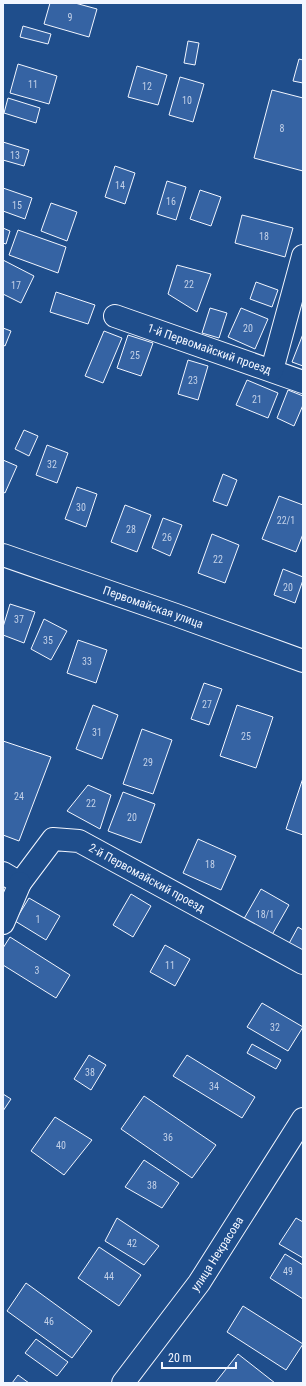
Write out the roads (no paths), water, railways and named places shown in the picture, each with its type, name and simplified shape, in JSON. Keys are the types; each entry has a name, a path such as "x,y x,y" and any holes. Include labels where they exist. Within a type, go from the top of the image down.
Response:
{"street":[{"path":"272,370 303,256"},
{"name":"1-й Первомайский проезд","path":"115,316 303,382"},
{"name":"Первомайская улица","path":"3,555 303,661"},
{"name":"2-й Первомайский проезд","path":"12,878 53,839 79,841 303,963"},
{"path":"3,923 12,878"},
{"name":"улица Некрасова","path":"123,1383 199,1283 303,1119"}]}
